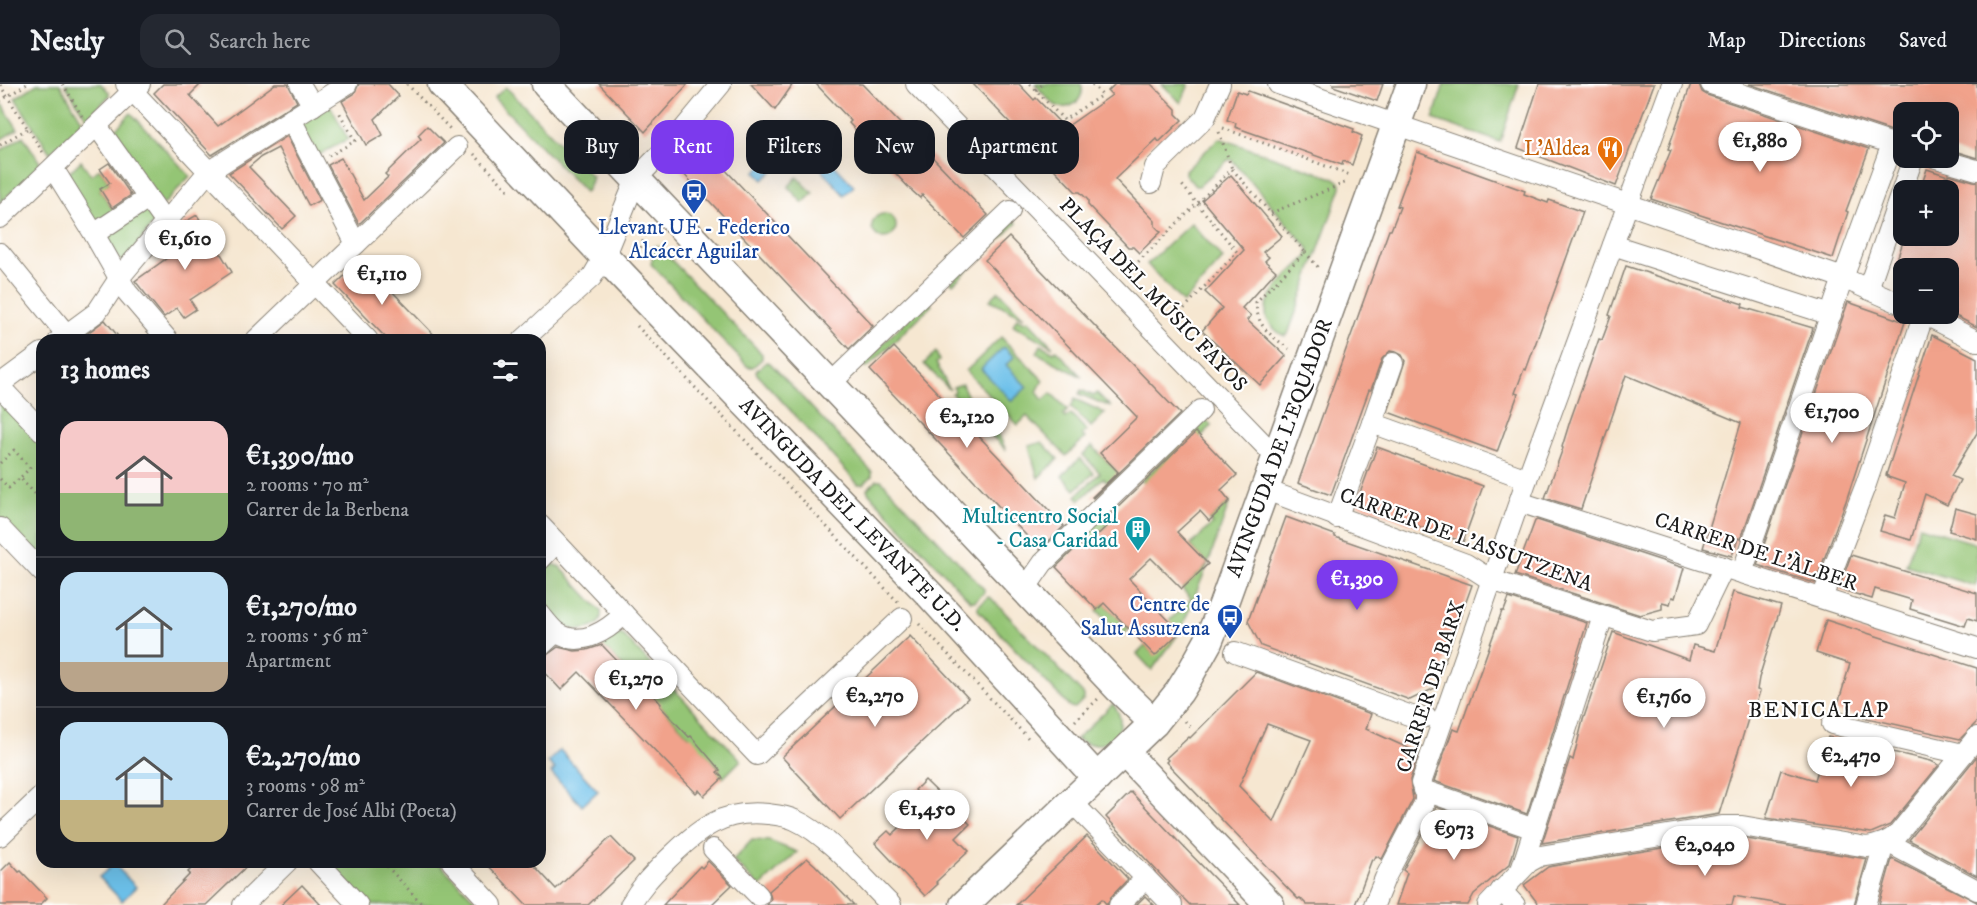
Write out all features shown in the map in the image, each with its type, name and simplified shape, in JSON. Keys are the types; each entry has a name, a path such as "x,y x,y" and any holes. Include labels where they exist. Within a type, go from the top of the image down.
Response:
{"street":[{"path":"300,84 322,100"},
{"path":"71,334 97,312 120,277 208,172 347,84"},
{"name":"AVINGUDA DEL LEVANTE U.D.","path":"442,84 931,596 1097,778"},
{"path":"546,84 644,171 660,205 1154,723"},
{"path":"530,334 592,277 644,171 721,84"},
{"path":"1151,183 1155,167 1205,118 1220,84"},
{"path":"1278,84 1843,278 1893,300"},
{"name":"AVINGUDA DE L'EQUADOR","path":"964,905 1154,723 1179,692 1208,642 1266,490 1411,84"},
{"name":"CARRER DE BARX","path":"1374,905 1384,878 1425,802 1421,783 1527,479 1672,84"},
{"path":"1711,84 1893,144"},
{"path":"0,218 94,128 133,86 208,172 362,334"},
{"name":"PLAÇA DEL MÚSIC FAYOS","path":"918,86 1277,458"},
{"path":"291,119 356,244"},
{"path":"94,128 166,223"},
{"path":"261,334 461,144"},
{"path":"1733,570 1831,315 1843,278 1893,158"},
{"path":"1959,165 1977,170"},
{"path":"52,168 127,292 163,334"},
{"path":"1868,289 1910,168"},
{"path":"94,234 148,198"},
{"path":"830,384 1010,211"},
{"path":"1613,245 1831,315"},
{"path":"0,253 61,334"},
{"path":"1822,598 1866,484 1921,324"},
{"path":"1944,324 1977,341"},
{"path":"36,358 0,385 36,424"},
{"path":"1337,518 1393,363"},
{"path":"1025,589 1043,563 1201,410"},
{"path":"1371,423 1527,479"},
{"name":"CARRER DE L'ASSUTZENA","path":"1266,490 1466,564 1491,580 1652,631 1696,625 1733,570"},
{"name":"CARRER DE L'ÀLBER","path":"1520,502 1977,648"},
{"path":"0,528 36,566"},
{"path":"546,532 757,756 908,616"},
{"path":"546,554 556,543"},
{"path":"546,621 556,632 566,637 578,638 594,636 609,629 624,614"},
{"path":"1521,870 1603,616"},
{"path":"546,641 556,632"},
{"path":"1235,652 1417,718 1426,717"},
{"path":"1832,724 1963,754"},
{"path":"1488,905 1521,870 1534,858 1540,856 1731,825 1867,847 1883,844 1898,834 1977,736"},
{"path":"1124,752 1270,905"},
{"path":"1423,790 1534,829"},
{"path":"0,836 36,802"},
{"path":"1072,802 1172,905"},
{"path":"630,905 641,886 695,833 711,823 732,815 754,812 793,819 812,829 891,905"},
{"path":"1883,844 1977,890"},
{"path":"1866,905 1883,844"},
{"path":"712,849 759,896"},
{"path":"243,905 281,868"},
{"path":"324,868 358,905"},
{"path":"458,868 492,905"},
{"path":"1119,905 1146,878"},
{"path":"1502,890 1515,905"}],"path":[{"path":"0,101 27,84"},
{"path":"63,84 94,128"},
{"path":"407,84 461,144 517,199"},
{"path":"1030,84 1064,120 1102,95 1092,84"},
{"path":"1036,90 1043,84"},
{"path":"0,85 52,168"},
{"path":"315,164 355,141 322,100"},
{"path":"0,145 27,128"},
{"path":"1223,128 1350,174"},
{"path":"1219,132 1232,169 1318,267"},
{"path":"1134,266 1232,169"},
{"path":"1271,213 1347,182"},
{"path":"1180,313 1238,252 1182,185"},
{"path":"625,278 633,269 652,213 660,205"},
{"path":"1289,349 1261,326 1256,315 1256,302 1305,252"},
{"path":"637,326 908,616 1031,742"},
{"path":"0,463 14,450 30,468 9,488 0,479"},
{"path":"20,478 36,495"},
{"path":"1074,722 1105,693"},
{"path":"389,868 423,905"}],"green space":[{"path":"37,84 60,84 83,122 50,153 15,98"},
{"path":"65,84 101,84 109,92 109,96 87,119"},
{"path":"1035,84 1081,84 1082,90 1075,103 1071,106 1060,107 1050,101"},
{"path":"1162,84 1189,84 1181,103"},
{"path":"1444,84 1519,84 1500,142 1433,119"},
{"path":"506,87 564,148 564,170 494,98"},
{"path":"0,104 18,129 0,140"},
{"path":"330,105 348,139 317,156 299,123"},
{"path":"131,113 190,176 163,205 110,135"},
{"path":"23,136 41,164 0,203 0,151"},
{"path":"1219,138 1336,179 1341,183 1288,334 1285,336 1271,325 1266,316 1266,307 1276,288 1307,257 1309,249 1232,160 1228,160 1199,186 1195,186 1185,174 1185,171"},
{"path":"81,161 91,175 100,169 110,183 100,190 114,211 95,225 64,177"},
{"path":"568,174 589,174 592,177 585,192"},
{"path":"797,177 813,193 803,203 788,187"},
{"path":"145,208 156,220 123,264 102,236"},
{"path":"884,214 893,217 896,226 893,235 884,238 875,235 872,226 875,217"},
{"path":"1012,218 1017,223 953,284 949,280"},
{"path":"1191,223 1223,259 1183,303 1147,264"},
{"path":"655,246 658,246 762,354 762,359 753,367 748,367 651,264"},
{"path":"999,291 1024,317 990,300"},
{"path":"927,300 932,305 867,368 863,363"},
{"path":"1017,318 1025,322 1028,320 1053,347 1013,325"},
{"path":"1001,337 1043,380 1037,392 1043,400 1051,393 1068,410 1063,415 1065,418 1071,414 1087,431 1082,435 1085,438 1066,456 1027,416 1018,425 966,371"},
{"path":"1041,345 1054,352 1056,350 1082,377 1037,353"},
{"path":"936,352 939,361 936,363 950,390 924,364"},
{"path":"766,362 770,363 872,472 872,476 864,484 858,484 757,374 756,371"},
{"path":"962,384 978,420 952,394 955,391 953,387"},
{"path":"1081,390 1094,396 1097,393 1111,407 1079,394"},
{"path":"0,399 36,437 36,556 0,518"},
{"path":"1075,399 1105,413 1091,427 1071,407"},
{"path":"989,414 1006,450 980,424 983,421 982,417"},
{"path":"1205,419 1212,426 1147,488 1141,481"},
{"path":"1042,442 1058,459 1038,478 1029,446"},
{"path":"1092,446 1122,476 1112,486 1103,478 1080,500 1076,496 1100,473 1083,455"},
{"path":"1080,458 1094,473 1075,490 1062,476"},
{"path":"877,480 881,480 984,589 984,593 975,601 970,601 868,492 867,489"},
{"path":"1230,501 1208,564 1190,546 1212,524 1209,521"},
{"path":"1108,512 1114,519 1060,571 1054,564"},
{"path":"1919,526 1977,544 1975,586 1906,565"},
{"path":"553,564 560,567 601,611 599,623 589,628 577,629 565,627 551,616 546,609 546,566"},
{"path":"1208,564 1180,632 1152,670 1137,654 1145,646 1155,655 1169,621 1191,599 1182,589"},
{"path":"988,597 1084,695 1084,699 1075,708 1070,707 978,610 978,606"},
{"path":"1104,603 1129,629 1122,636 1097,610"},
{"path":"615,634 623,635 741,760 723,778 717,772 720,769 600,643"},
{"path":"1113,704 1119,714 1120,723 1114,738 1097,744 1076,739"},
{"path":"752,840 769,841 797,852 760,887 733,860"},
{"path":"332,868 444,868 480,905 367,905"}],"water":[{"path":"842,173 854,186 844,195 825,174"},
{"path":"757,174 769,174 763,180"},
{"path":"1004,347 1014,357 1006,365 1027,387 1012,401 981,369"},
{"path":"560,750 598,791 582,806 551,773 555,769 548,762"},
{"path":"109,868 118,868 136,887 122,901 99,877"}],"building":[{"path":"163,84 201,84 190,95 218,126 275,84 288,84 297,102 212,155 154,93"},
{"path":"359,84 388,84 399,96 375,119 383,135 366,145 342,101 354,94"},
{"path":"599,84 688,84 656,120 651,120 651,125 645,132 639,126 639,120 634,120"},
{"path":"751,84 793,84 775,110"},
{"path":"816,84 862,84 897,120 854,120 854,128 849,123 851,121"},
{"path":"973,84 1019,84 1057,120 1007,120"},
{"path":"1115,84 1151,84 1176,109 1176,114 1182,120 1159,142 1157,139 1115,179 1155,221 1155,226 1161,232 1139,253 1133,247 1128,247 1088,205 1088,200 1080,192 1076,192 1059,174 1079,174 1079,120 1076,120 1112,95 1108,91"},
{"path":"1333,84 1383,84 1377,101 1333,86"},
{"path":"1539,84 1654,84 1616,186 1518,148"},
{"path":"1691,84 1699,84 1702,92 1707,95 1869,149 1846,211 1848,212 1833,258 1651,199 1671,150 1668,149"},
{"path":"1749,84 1977,84 1977,158 1959,152 1959,102 1893,102 1893,131"},
{"path":"1237,91 1246,94 1248,91 1354,129 1353,132 1362,136 1352,165 1343,161 1342,165 1235,127 1236,123 1227,120"},
{"path":"427,126 444,143 359,224 328,165 341,158 364,200 388,177 385,174 421,139 418,135"},
{"path":"287,136 320,200 309,206 278,148 261,157 249,167 296,216 282,229 229,173"},
{"path":"1417,152 1525,191 1524,194 1548,203 1549,200 1583,212 1526,370 1524,369 1515,393 1518,394 1497,452 1388,412 1405,361 1402,355 1390,351 1382,359 1371,390 1369,390 1331,495 1298,483 1389,230 1391,230 1400,207 1397,206"},
{"path":"935,160 988,215 964,238 922,195 920,198 896,174 935,174"},
{"path":"109,163 131,195 112,208 100,189 110,183 100,169"},
{"path":"1927,169 1977,182 1977,327 1959,318 1959,258 1897,258 1902,246 1959,246 1959,180 1923,180"},
{"path":"684,174 729,174 873,326 849,349"},
{"path":"1231,175 1282,236 1263,252 1269,257 1265,261 1276,271 1242,308 1251,316 1247,320 1286,356 1260,385 1202,331 1222,308 1205,292 1244,250 1202,200"},
{"path":"197,215 232,272 190,300 196,309 184,317 177,308 164,317 135,281 181,248 172,235 183,223"},
{"path":"1009,237 1180,414 1093,498 1118,472 1100,453 1137,417 985,260"},
{"path":"360,261 433,334 382,334 335,285"},
{"path":"1626,266 1743,304 1742,307 1813,328 1741,539 1738,538 1732,556 1703,548 1741,423 1626,375 1581,509 1545,498 1599,339 1602,340 1611,316 1609,315"},
{"path":"1848,302 1893,318 1893,324 1904,324 1846,501 1815,583 1757,565"},
{"path":"105,320 116,334 87,334"},
{"path":"1932,335 1977,358 1977,433 1951,476 1960,480 1947,505 1925,494 1911,540 1880,531 1885,515 1895,518 1905,483 1886,475"},
{"path":"894,347 1064,526 1040,550 870,370"},
{"name":"Multicentro Social - Casa Caridad","path":"1196,432 1237,475 1221,490 1230,501 1209,521 1200,511 1177,532 1208,564 1182,589 1151,558 1129,579 1180,632 1155,656 1104,603 1097,610 1056,567 1080,544 1084,548 1114,519 1110,515"},
{"path":"1377,447 1483,486 1463,542 1356,504"},
{"path":"1955,508 1977,514 1977,539 1949,531"},
{"path":"1286,517 1335,535 1335,537 1472,585 1435,688 1410,700 1261,646 1248,621"},
{"path":"1537,520 1684,568 1675,598 1672,597 1670,604 1662,602 1662,609 1640,615 1515,575"},
{"path":"1851,555 1977,593 1977,621 1968,618 1965,626 1910,609 1912,600 1875,589 1872,599 1839,589"},
{"path":"1733,592 1781,606 1759,678 1757,690 1760,691 1752,717 1749,716 1719,814 1542,843 1570,758 1573,760 1583,720 1613,632 1689,660 1693,645 1715,651"},
{"path":"1509,598 1587,623 1527,814 1434,781 1453,729 1459,731 1502,611"},
{"path":"1826,620 1977,668 1977,722 1960,739 1836,711 1850,664 1816,653"},
{"path":"910,636 968,698 840,819 782,757"},
{"path":"602,645 638,683 640,681 661,704 660,706 689,737 691,736 720,770 717,772 723,778 704,796 699,790 696,793 579,672 561,690 546,674 546,656 558,647 575,651"},
{"path":"1256,672 1371,714 1366,729 1419,753 1410,780 1413,799 1382,859 1376,856 1374,860 1372,859 1355,905 1307,905 1300,898 1298,899 1166,762 1168,760 1166,758 1190,738","holes":["1267,724 1311,740 1274,822 1239,786"]},
{"path":"1828,737 1931,761 1939,765 1890,825 1871,833 1766,818 1781,770 1815,780"},
{"path":"1977,756 1977,876 1909,840"},
{"path":"925,780 970,824 956,838 969,851 936,882 938,884 925,896 875,843 888,831 892,835 926,802 915,790"},
{"path":"1131,792 1240,905 1190,905 1175,890 1106,817"},
{"path":"1436,807 1518,836 1510,864 1474,894 1468,905 1396,905 1407,873 1403,870"},
{"path":"1087,836 1128,879 1111,897 1107,905 1102,899 1095,905 1016,905"},
{"path":"611,837 634,861 588,905 526,905 491,868 537,868 556,889"},
{"path":"1723,838 1741,838 1867,859 1854,905 1786,905 1734,896 1732,905 1539,905 1524,885 1548,867"},
{"path":"807,858 854,905 767,905 771,899 769,891"},
{"path":"1892,859 1977,902 1977,905 1879,905"},
{"path":"708,861 732,885 711,905 663,905 700,866 702,868"},
{"path":"10,862 47,898 40,905 0,905 0,872"},
{"path":"192,868 245,868 206,905 160,905 190,874 188,872"},
{"path":"302,885 321,905 281,905"},
{"path":"1145,896 1154,905 1136,905"}],"place":[{"name":"L'Aldea","path":"1610,172"},
{"name":"Llevant UE - Federico Alcácer Aguilar","path":"694,215"},
{"name":"Multicentro Social - Casa Caridad","path":"1138,552"},
{"name":"Centre de Salut Assutzena","path":"1230,640"}],"district":[{"name":"BENICALAP","path":"1819,710"}]}
